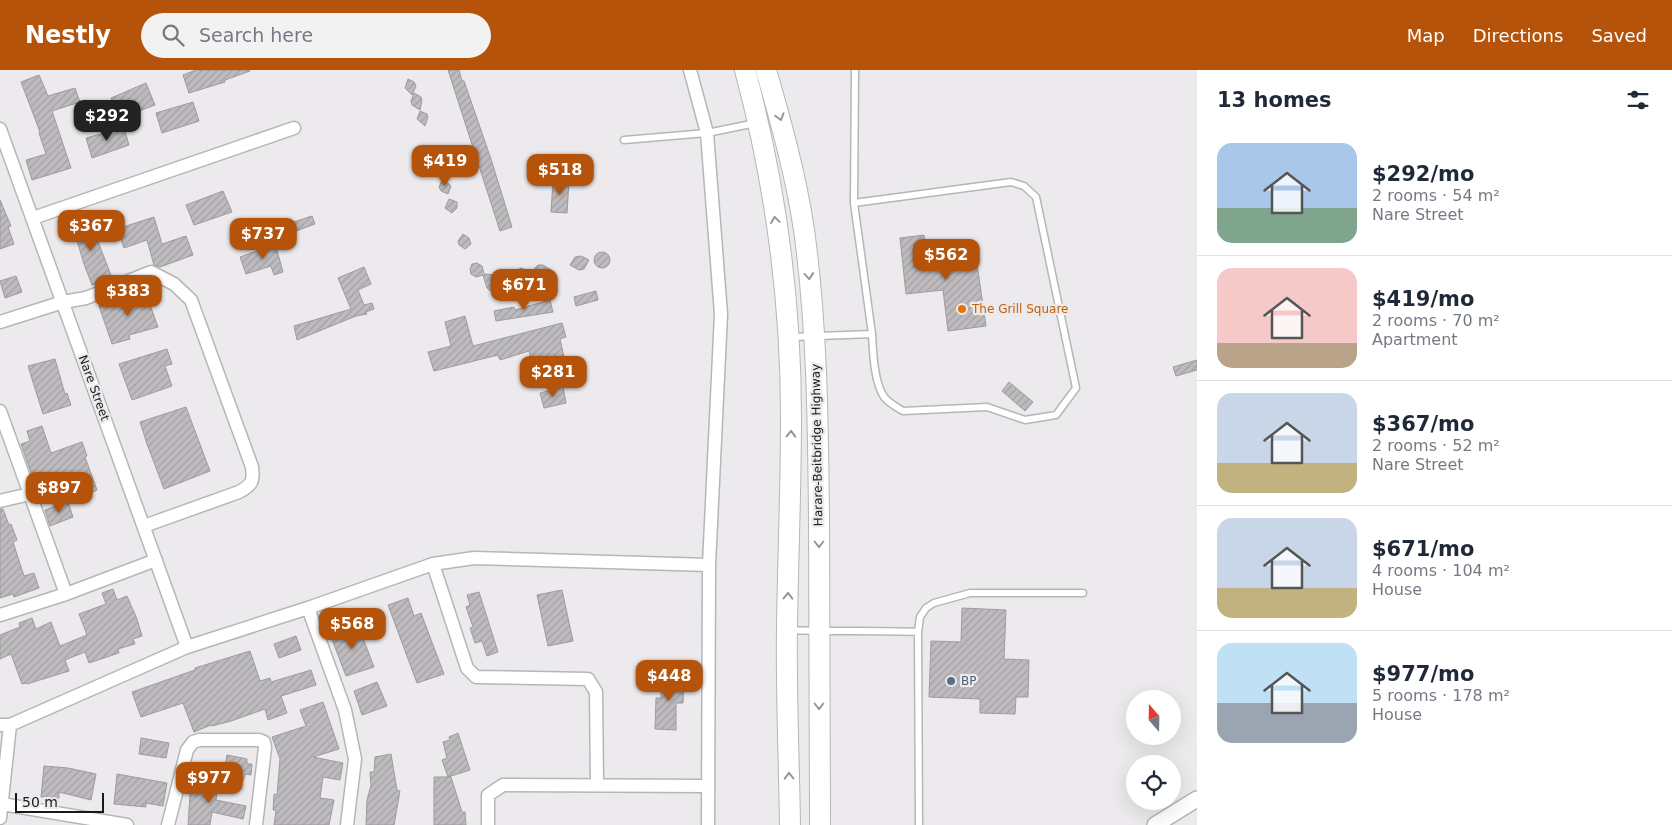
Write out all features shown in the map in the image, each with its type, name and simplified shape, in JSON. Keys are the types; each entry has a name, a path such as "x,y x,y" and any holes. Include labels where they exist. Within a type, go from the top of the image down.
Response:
{"highway":[{"name":"Harare-Beitbridge Highway","path":"744,70 759,122 770,180 783,280 788,337 791,416 787,630 790,825"},
{"name":"Harare-Beitbridge Highway","path":"766,70 783,127 800,208 814,336 818,428 820,825"}],"street":[{"path":"690,70 707,133 721,314 709,565 708,825"},
{"path":"33,218 294,128"},
{"name":"Nare Street","path":"1,135 33,218 187,647"},
{"path":"0,322 63,302 86,298 151,272 174,284 191,300 252,467 254,479 249,487 239,492 144,526"},
{"path":"0,411 66,594"},
{"path":"0,500 30,494"},
{"path":"0,818 5,725 187,647 308,608 432,564 474,558 709,565"},
{"path":"0,615 66,594 156,560"},
{"path":"432,564 467,668 476,677 588,679 596,692 597,785"},
{"path":"308,608 345,710 355,759 348,825"},
{"path":"168,825 187,750 193,742 199,740 259,740 264,742 265,748 256,825"},
{"path":"488,825 488,795 503,785 708,786"},
{"path":"1155,825 1197,799"},
{"path":"2,804 88,822 127,825"}],"lane":[{"path":"854,203 1011,182 1024,186 1036,197 1076,388 1056,415 1025,420 987,407 903,411 891,404 884,396 878,383 854,203 855,70"},
{"path":"624,140 707,133 759,122"},
{"path":"788,337 872,334"},
{"path":"919,825 918,632 920,617 926,608 934,603 970,593 1083,594"},
{"path":"787,630 819,632 878,630 918,632"}],"building":[{"path":"196,70 250,71 225,80 225,82 189,93 183,75"},
{"path":"448,70 459,70 462,81 464,81 512,227 500,231"},
{"path":"39,75 48,96 75,88 80,102 52,111 71,168 32,180 26,160 46,154 40,132 21,82"},
{"path":"408,79 414,82 416,86 412,95 405,88"},
{"path":"146,83 155,105 118,119 111,98"},
{"path":"414,93 421,97 420,110 412,105 411,101"},
{"path":"193,102 199,121 162,133 156,113"},
{"path":"420,111 427,114 428,117 425,126 417,119"},
{"path":"124,128 129,145 92,158 86,138"},
{"path":"443,178 451,186 448,194 441,191 439,187"},
{"path":"553,180 569,181 567,213 551,212"},
{"path":"223,191 232,212 194,225 186,205"},
{"path":"449,199 457,202 457,208 452,213 445,208"},
{"path":"0,200 11,226 8,227 14,244 0,249"},
{"path":"312,216 315,224 269,241 266,231"},
{"path":"154,217 162,244 186,236 193,255 160,267 154,265 147,240 124,248 117,229"},
{"path":"89,218 112,278 92,285 72,224"},
{"path":"463,234 469,238 471,244 465,249 459,245 458,241"},
{"path":"924,235 926,255 975,250 986,326 948,331 943,290 906,294 900,238"},
{"path":"275,243 283,272 274,275 271,266 246,274 240,257"},
{"path":"599,252 605,252 610,257 608,266 599,268 594,263 594,257"},
{"path":"581,256 589,260 584,269 579,270 570,265 575,257"},
{"path":"477,263 482,266 484,274 497,275 504,280 501,288 497,291 491,291 487,288 483,275 476,277 471,274 472,264"},
{"path":"538,265 543,265 551,270 543,279 538,279 532,273 521,284 516,282 512,276 521,268 531,272"},
{"path":"364,267 371,284 358,290 364,305 372,303 374,309 366,312 367,314 356,316 297,340 294,326 351,309 338,278"},
{"path":"16,276 22,292 5,298 0,281"},
{"path":"145,291 158,327 129,335 130,339 112,344 99,306"},
{"path":"596,291 598,300 576,306 574,297"},
{"path":"550,300 553,312 496,321 494,311 514,307 515,310"},
{"path":"465,316 473,346 562,323 566,337 560,339 566,366 534,373 529,351 500,360 498,355 434,371 428,352 451,346 445,322"},
{"path":"167,349 172,364 165,366 172,386 132,400 119,364"},
{"path":"55,359 65,394 67,393 71,405 43,414 28,366"},
{"path":"1197,360 1197,370 1176,376 1173,367"},
{"path":"1009,382 1033,402 1025,411 1002,391"},
{"path":"563,387 566,403 544,408 540,393"},
{"path":"186,407 210,471 164,489 140,422"},
{"path":"42,426 51,453 82,442 87,456 85,457 97,490 72,501 64,483 38,492 21,444 30,441 27,431"},
{"path":"68,502 73,517 50,526 45,510"},
{"path":"0,509 3,509 17,540 13,542 24,576 34,573 39,588 14,597 13,594 0,598"},
{"path":"113,589 117,600 127,596 137,619 142,636 133,639 135,644 118,649 119,653 89,663 85,652 65,660 69,671 27,684 22,684 11,654 0,659 0,635 20,627 19,623 32,618 36,629 51,622 60,646 87,635 79,614 106,604 102,593"},
{"path":"562,590 573,641 548,646 537,595"},
{"path":"479,592 498,652 487,656 482,641 475,643 470,628 473,627 466,607 470,605 467,595"},
{"path":"408,598 414,616 421,613 444,674 417,683 388,605"},
{"path":"962,608 1006,610 1004,659 1029,660 1028,697 1016,697 1015,714 980,713 980,699 929,697 931,641 961,642"},
{"path":"358,625 374,667 346,676 330,634"},
{"path":"296,636 301,650 279,658 274,644"},
{"path":"250,651 260,681 270,678 271,682 311,670 316,685 281,696 287,713 268,720 265,709 194,732 183,703 141,717 132,692 195,670 195,668"},
{"path":"661,675 684,676 683,703 676,703 676,730 655,729 656,698 661,698"},
{"path":"377,682 387,706 362,715 354,691"},
{"path":"323,702 339,749 313,757 343,763 340,780 323,777 320,798 334,800 329,825 274,825 276,810 273,810 274,794 277,795 280,759 272,737 306,726 300,710"},
{"path":"458,733 470,770 448,777 442,760 447,758 443,742 450,740 449,737"},
{"path":"141,738 169,743 166,758 139,754"},
{"path":"391,754 397,790 400,791 394,825 366,825 367,800 371,785 370,772 374,772 375,757"},
{"path":"227,755 247,759 247,764 252,764 251,775 245,774 243,781 223,778"},
{"path":"44,766 68,768 96,774 91,800 59,792 59,798 41,797"},
{"path":"117,774 167,783 163,806 146,803 146,807 114,804"},
{"path":"434,777 451,777 462,812 465,812 466,825 434,825"},
{"path":"191,780 218,783 216,800 246,806 243,819 212,812 210,825 188,825"}],"place":[{"name":"The Grill Square","path":"962,309"},
{"name":"BP","path":"951,681"}]}
